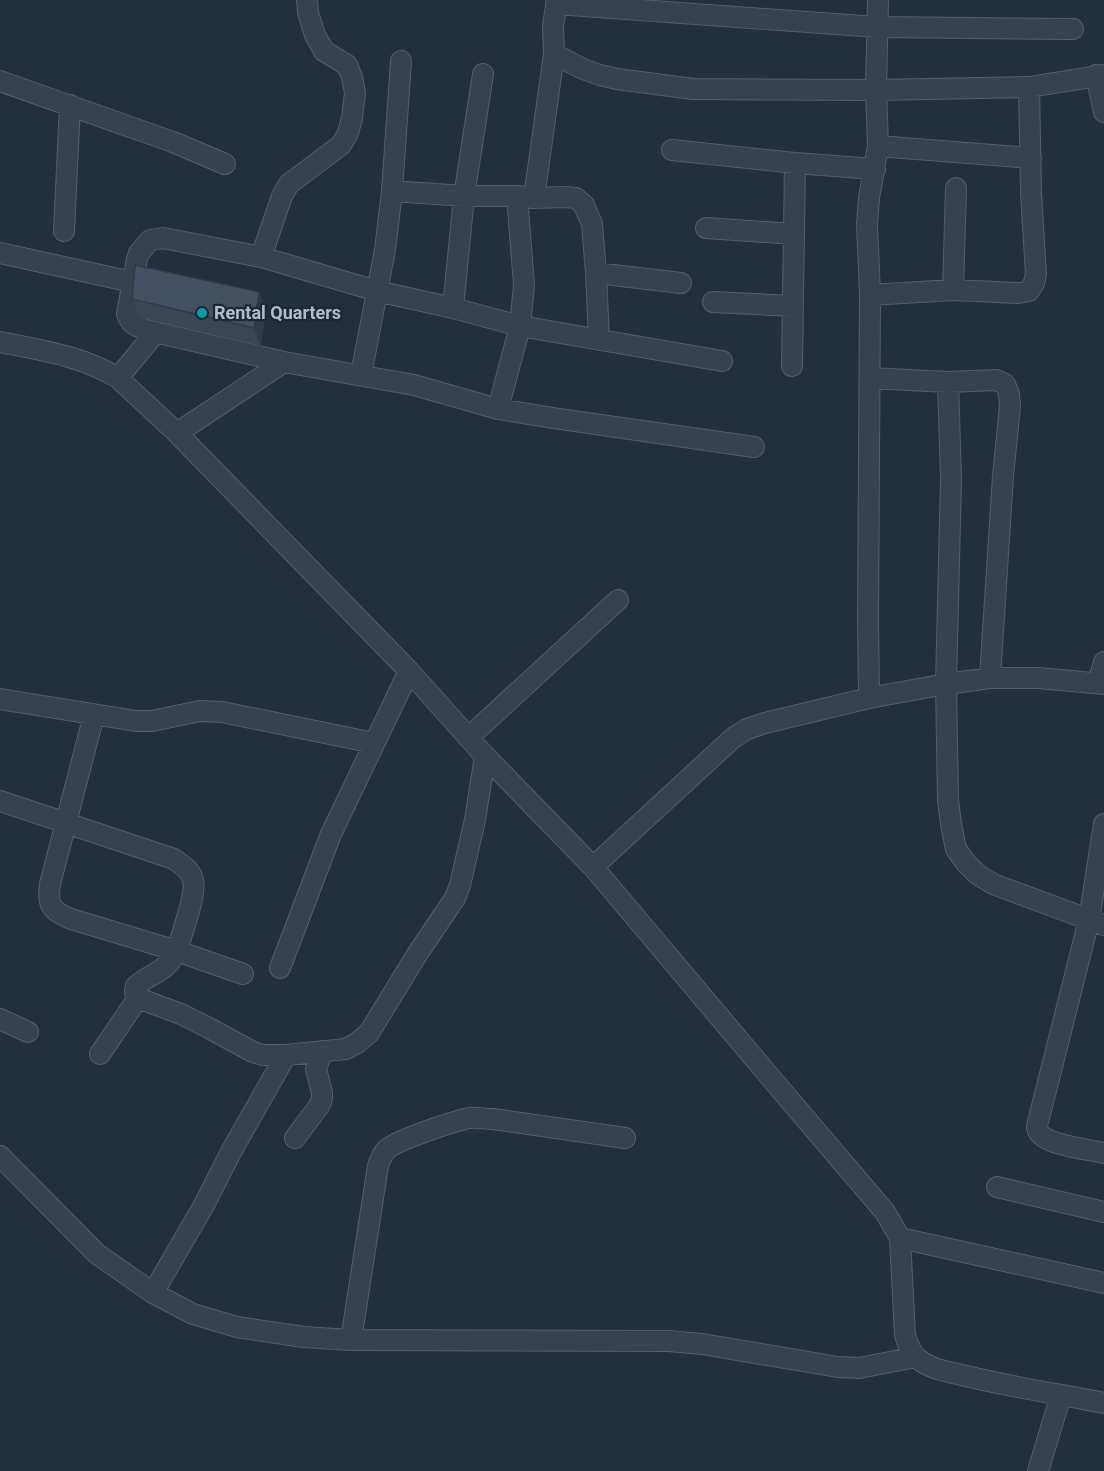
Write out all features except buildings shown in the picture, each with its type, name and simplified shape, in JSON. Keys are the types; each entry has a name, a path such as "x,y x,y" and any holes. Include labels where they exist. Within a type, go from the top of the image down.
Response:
{"street":[{"path":"261,257 282,196 290,184 341,145 348,133 352,118 355,93 352,77 346,65 324,51 315,35 308,13 307,0"},
{"path":"864,699 870,378 867,211 878,146 876,90 878,0"},
{"path":"498,409 520,326 524,285 526,197 554,54 553,26 557,2 877,27 1073,29"},
{"path":"554,54 600,75 693,89 876,90 1029,87 1100,75 1104,112"},
{"path":"361,375 385,250 392,192 401,61"},
{"path":"453,308 464,196 483,74"},
{"path":"0,81 173,142 225,164"},
{"path":"870,295 953,290 1018,293 1029,291 1034,284 1036,274 1031,193 1029,87"},
{"path":"64,231 70,105"},
{"path":"878,146 1031,158"},
{"path":"672,150 795,164 874,169"},
{"path":"792,366 795,164"},
{"path":"953,290 956,188"},
{"path":"392,192 576,198 584,205 592,224 599,340"},
{"path":"706,228 794,234"},
{"path":"722,361 520,326 377,291 261,257 164,238 150,240 139,253 127,314 129,321 137,327 156,332 284,362 414,385 498,409 754,447"},
{"path":"0,253 132,282"},
{"path":"596,273 681,283"},
{"path":"713,302 793,306"},
{"path":"118,378 156,332"},
{"path":"0,342 55,353 93,366 118,378 177,433 409,671 485,756 593,867 885,1212 900,1238 905,1335 908,1347 916,1357 936,1368 990,1382 1104,1403"},
{"path":"177,433 284,362"},
{"path":"870,378 948,382 996,380 1005,384 1010,406 1003,476 990,678"},
{"path":"948,382 951,479 946,684 948,800 956,849 977,874 993,884 1096,923"},
{"path":"469,737 618,600"},
{"path":"593,867 733,738 747,729 864,699 990,678 1101,683 1104,662"},
{"path":"280,968 331,834 409,671"},
{"path":"0,699 136,721 152,721 200,711 222,712 374,743"},
{"path":"94,715 50,884 48,895 51,906 58,914 71,919 177,951 243,974"},
{"path":"0,801 174,859 188,869 194,881 193,894 177,951 166,967 136,986 134,991 138,998 181,1014 253,1052 272,1056 322,1052 346,1049 369,1033 455,898 475,820 485,756"},
{"path":"1104,824 1096,923 1061,1028 1037,1128 1047,1140 1104,1153"},
{"path":"100,1054 138,998"},
{"path":"0,1019 28,1032"},
{"path":"295,1138 322,1099 316,1069 322,1052"},
{"path":"153,1293 286,1055"},
{"path":"351,1340 378,1166 382,1155 388,1148 448,1124 471,1118 493,1119 624,1138"},
{"path":"0,1156 97,1254 153,1293 193,1314 237,1328 304,1337 351,1340 668,1341 702,1344 838,1367 860,1368 916,1357"},
{"path":"997,1187 1104,1212"},
{"path":"900,1238 1104,1283"},
{"path":"1038,1471 1061,1395"}],"place":[{"name":"Rental Quarters","path":"202,313"}]}
